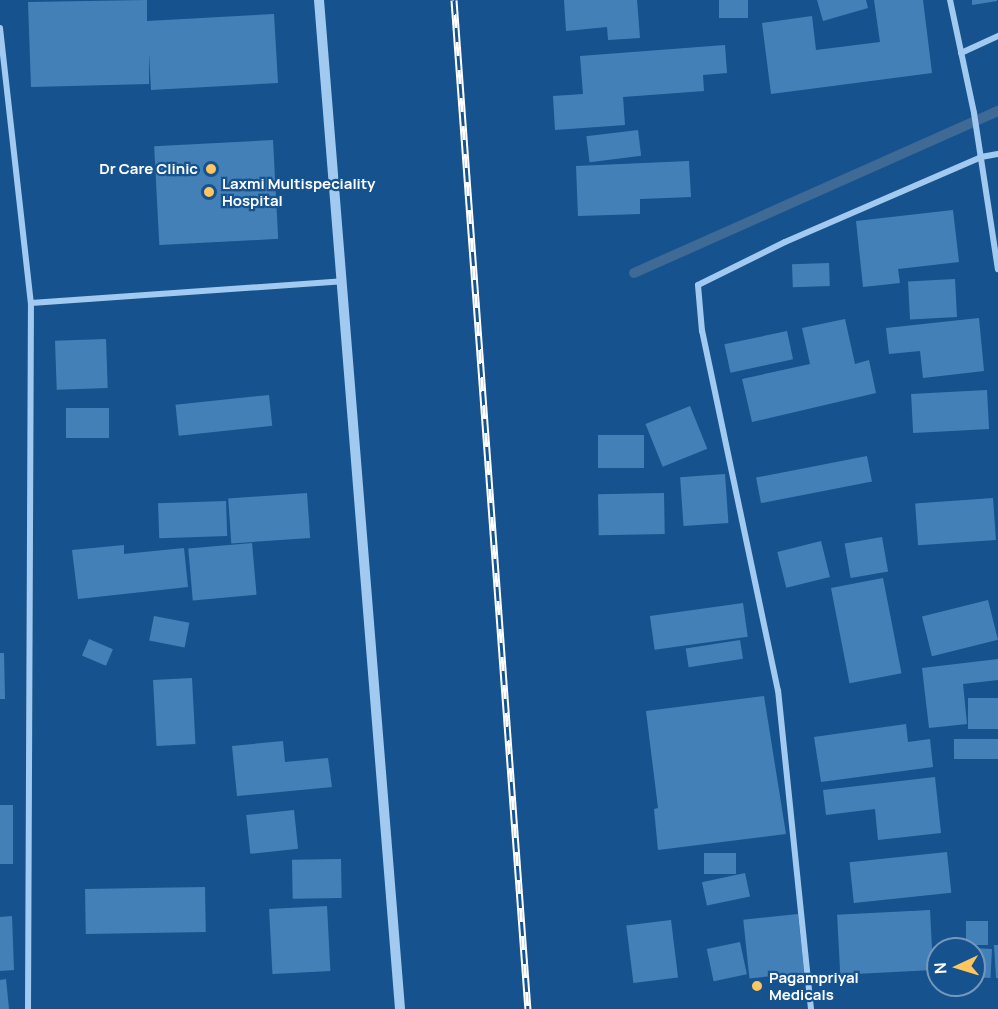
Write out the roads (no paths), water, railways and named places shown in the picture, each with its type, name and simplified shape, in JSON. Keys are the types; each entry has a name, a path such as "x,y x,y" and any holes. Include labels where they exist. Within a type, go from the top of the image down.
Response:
{"street":[{"path":"319,0 400,1009"},
{"path":"950,0 974,113 976,143 981,157 998,269"},
{"path":"0,28 31,303 28,1009"},
{"path":"961,52 998,36"},
{"path":"811,1009 778,691 702,331 698,285 785,242 981,157 998,154"},
{"path":"31,303 342,281"}],"waterway":[{"path":"634,273 998,111"}],"railway":[{"path":"454,0 528,1009"}],"place":[{"name":"Dr Care Clinic","path":"211,169"},
{"name":"Laxmi Multispeciality Hospital","path":"209,192"},
{"name":"Pagampriyal Medicals","path":"757,986"}]}
